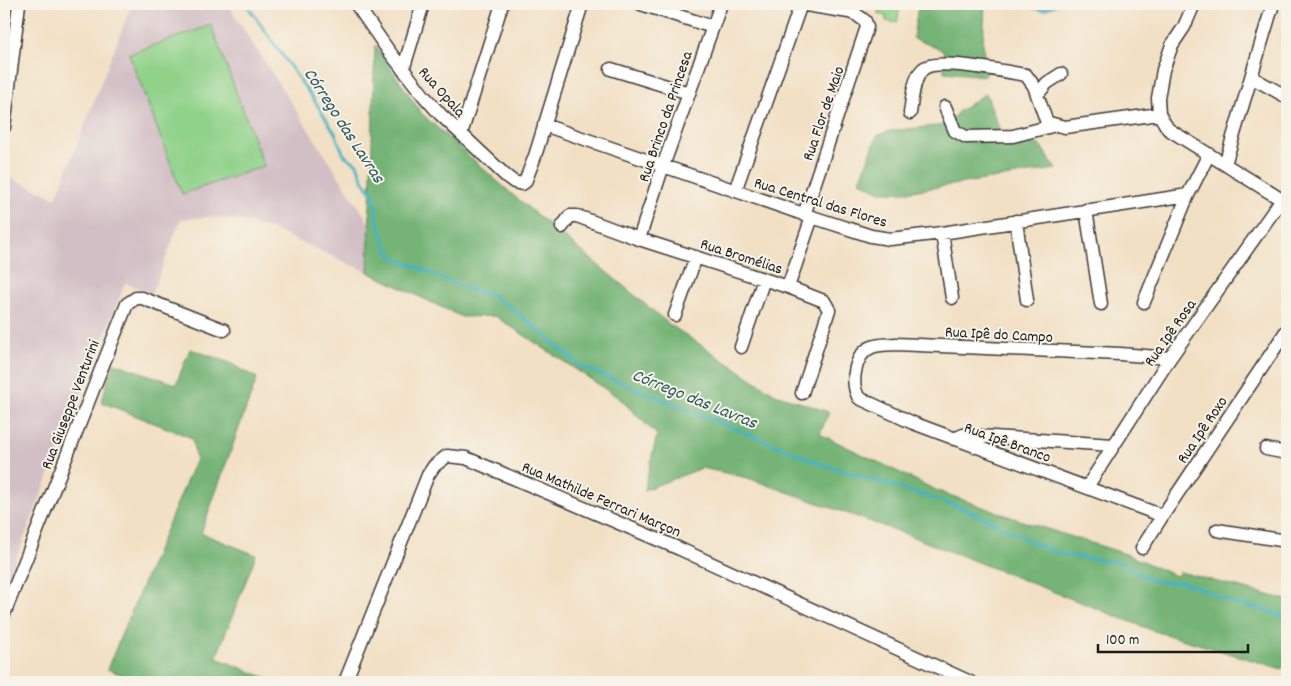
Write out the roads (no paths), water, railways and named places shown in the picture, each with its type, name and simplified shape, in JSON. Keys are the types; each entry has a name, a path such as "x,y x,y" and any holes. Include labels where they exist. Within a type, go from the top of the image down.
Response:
{"street":[{"path":"4,127 19,4"},
{"name":"Rua Opala","path":"356,4 403,70 440,114 514,182 522,184 529,173 544,125"},
{"path":"403,70 423,4"},
{"path":"461,134 502,4"},
{"path":"544,125 582,4"},
{"path":"641,4 713,27"},
{"name":"Rua Brinco da Princesa","path":"639,239 721,4"},
{"path":"735,191 800,4"},
{"name":"Rua Flor de Maio","path":"788,287 808,216 867,27 865,21 849,12 800,4"},
{"path":"1194,4 1184,27 1172,45 1163,70 1158,98 1159,114 1168,129 1285,201"},
{"path":"1225,164 1273,4"},
{"path":"910,113 917,81 922,70 931,65 958,65 1026,75 1034,86 1046,120 1056,125 1065,127 1159,114"},
{"path":"611,69 689,93"},
{"path":"1036,96 1047,83 1061,74"},
{"path":"1251,77 1287,97"},
{"path":"945,106 955,131 966,137 1013,136 1056,125"},
{"name":"Rua Central das Flores","path":"544,125 808,216 871,236 890,239 942,233 1188,195"},
{"path":"1144,302 1188,195 1208,154"},
{"name":"Rua Ipê Rosa","path":"1087,487 1170,358 1285,201"},
{"path":"1086,210 1101,304"},
{"name":"Rua Bromélias","path":"562,227 570,216 577,216 639,239 820,298 829,310 802,393"},
{"path":"1016,221 1026,300"},
{"path":"942,233 952,298"},
{"path":"675,315 696,257"},
{"path":"741,347 764,279"},
{"name":"Rua Giuseppe Venturini","path":"4,614 127,304 136,298 142,298 224,330"},
{"name":"Rua Ipê Roxo","path":"1142,548 1287,330"},
{"name":"Rua Ipê do Campo","path":"853,385 860,358 872,347 879,345 896,344 1170,358"},
{"name":"Rua Ipê Branco","path":"853,385 859,398 913,424 1155,512 1161,518"},
{"path":"954,439 963,435 1113,445"},
{"path":"1266,449 1287,453"},
{"name":"Rua Mathilde Ferrari Marçon","path":"345,682 428,475 434,466 447,456 466,458 680,549 970,682"},
{"path":"1217,530 1287,541"}],"water":[{"path":"1015,4 1059,4 1043,11"}],"waterway":[{"name":"Córrego das Lavras","path":"246,4 316,103 335,133 344,155 357,164 363,180 374,195 378,223 389,253 398,260 462,287 494,296 519,314 582,367 822,464 957,506 1060,554 1122,563 1148,579 1166,583 1182,582 1235,604 1259,608 1287,618"}]}
